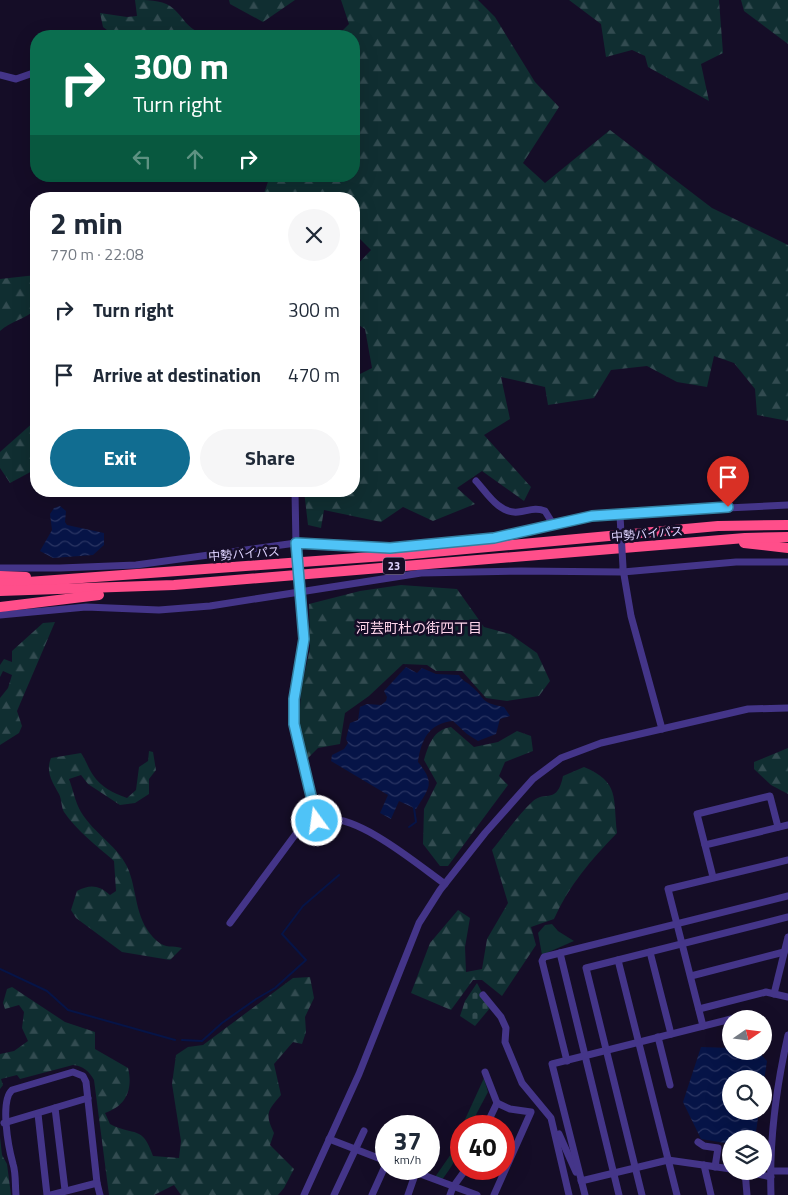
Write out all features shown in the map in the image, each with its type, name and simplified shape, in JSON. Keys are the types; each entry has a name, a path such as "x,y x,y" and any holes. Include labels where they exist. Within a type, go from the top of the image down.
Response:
{"highway":[{"path":"718,526 788,518"},
{"name":"中勢バイパス","path":"0,584 412,554 718,526 788,525"},
{"name":"中勢バイパス","path":"0,591 174,585 714,541 788,537"},
{"path":"714,541 788,548"},
{"path":"0,576 104,576"},
{"path":"0,607 174,585"}],"street":[{"path":"0,75 16,79 30,74"},
{"path":"476,481 504,510 516,513 536,508 545,511 553,524"},
{"path":"295,497 296,545 304,639 294,699 294,724 317,821"},
{"path":"0,568 136,565 296,545 390,548 494,538 553,524 620,515 788,506"},
{"path":"620,515 623,569 631,616 662,729"},
{"path":"0,616 86,607 159,610 210,606 299,590 421,573 623,569 728,562 788,562"},
{"path":"304,1195 359,1074 419,923 445,884 484,832 533,779 551,764 586,748 748,709 788,708"},
{"path":"713,877 697,814 770,796 778,827"},
{"path":"230,923 285,846 301,830 317,821 327,819 341,821 365,829 445,884"},
{"path":"706,845 788,825"},
{"path":"703,1026 668,889 788,860"},
{"path":"567,1061 542,961 544,957 677,922 788,896"},
{"path":"642,1195 586,968 788,917"},
{"path":"774,994 788,937"},
{"path":"650,952 671,1034"},
{"path":"691,976 784,952"},
{"path":"560,953 619,1195"},
{"path":"618,960 677,1195"},
{"path":"699,1009 766,992 788,997"},
{"path":"483,995 501,1017 506,1028 505,1042 522,1083 551,1118 581,1181 580,1195"},
{"path":"585,1195 552,1064 722,1021"},
{"path":"772,1159 776,1101 788,1035"},
{"path":"658,1038 670,1085"},
{"path":"16,1195 13,1164 7,1152 2,1100 10,1091 73,1072 80,1073 85,1079 100,1195"},
{"path":"485,1072 497,1103 491,1115"},
{"path":"4,1123 88,1098"},
{"path":"494,1195 531,1112 510,1108 497,1103"},
{"path":"56,1108 65,1190"},
{"path":"38,1114 49,1195 97,1183"},
{"path":"551,1118 570,1195"},
{"path":"334,1195 364,1131"},
{"path":"329,1139 375,1157"},
{"path":"698,1142 704,1146 718,1148 715,1167"},
{"path":"581,1181 668,1160 722,1168"},
{"path":"704,1165 711,1195"},
{"path":"772,1174 788,1171"},
{"path":"372,1195 378,1180"},
{"path":"408,1195 413,1180"},
{"path":"437,1180 477,1195"},
{"path":"450,1195 458,1180"},
{"path":"746,1180 747,1195"},
{"path":"771,1180 771,1195"}],"green space":[{"path":"135,0 162,3 170,6 195,30 107,30 103,27 100,13 127,17 137,16"},
{"path":"229,0 295,0 263,22 230,4"},
{"path":"341,0 478,0 495,17 535,82 559,107 523,163 545,183 610,130 712,208 788,245 788,421 757,415 755,389 734,363 714,356 707,387 677,382 647,366 611,370 594,398 548,405 545,387 501,377 510,419 484,435 531,487 524,501 482,471 457,488 475,504 433,521 403,507 381,522 324,510 321,528 308,525 305,497 360,497 360,374 372,368 365,329 360,326 360,262 371,250 360,239 360,192 264,192 268,182 360,182 360,30 343,30 349,24"},
{"path":"569,0 719,0 723,53 701,64 709,101 648,67 645,56 632,50 606,57 601,24"},
{"path":"741,0 788,0 788,44 744,11"},
{"path":"30,276 30,314 0,331 0,279"},
{"path":"30,425 30,472 10,483 0,468 0,452"},
{"path":"401,585 457,589 484,627 510,634 537,653 550,681 539,696 507,701 486,698 462,671 436,671 427,665 403,664 369,696 345,713 340,744 318,748 306,760 299,726 301,690 310,648 309,604 360,591"},
{"path":"55,622 17,711 22,726 19,733 0,745 0,698 8,688 12,675 3,671 0,677 0,665 4,659 12,662 12,651 43,623"},
{"path":"451,727 474,747 498,742 517,731 531,736 533,751 505,762 499,776 508,785 448,866 440,866 423,844 424,809 437,783 424,760 430,743 436,735 440,731"},
{"path":"788,748 788,794 771,785 754,769 754,762"},
{"path":"149,751 153,752 156,770 149,779 149,794 135,803 120,805 88,784 81,775 69,779 77,804 86,820 125,862 132,880 141,917 150,933 163,945 182,948 170,960 122,952 76,918 71,910 77,891 86,887 98,887 110,895 116,891 114,861 69,819 62,808 60,796 49,773 51,758 81,753 91,772 100,783 112,792 127,798 136,790 139,767 148,761"},
{"path":"584,767 596,773 609,785 614,801 617,833 581,873 554,919 531,927 536,945 502,996 482,980 473,980 451,1010 411,993 430,943 458,910 470,918 465,947 466,972 482,969 487,939 508,903 492,850 533,801 554,794 561,785 563,776"},
{"path":"552,924 558,931 574,941 542,955 538,933 545,925"},
{"path":"310,977 314,998 305,1017 306,1032 302,1044 293,1042 274,1064 281,1095 269,1113 269,1121 274,1133 270,1145 294,1169 278,1195 181,1195 174,1185 154,1195 109,1195 94,1080 88,1072 80,1066 73,1065 20,1079 17,1075 1,1079 3,1085 0,1089 0,1054 14,1051 28,1041 22,1028 24,1012 19,1005 5,1009 3,1003 7,989 12,987 65,1022 95,1032 95,1049 128,1068 130,1082 127,1095 119,1106 105,1113 110,1124 141,1135 153,1156 179,1158 181,1141 172,1084 176,1055 188,1047 203,1045 293,978"},
{"path":"477,983 490,1008 475,1026 460,1016 465,1001"},
{"path":"484,1078 488,1092 476,1115 467,1115"},
{"path":"0,1137 2,1155 7,1164 11,1195 0,1195"},
{"path":"450,1155 450,1168 442,1180 440,1179 440,1170"}],"water":[{"path":"60,506 66,511 65,522 67,525 104,533 104,545 93,555 53,558 40,551 52,530 50,514 54,508"},
{"path":"406,667 417,673 422,668 436,674 459,675 486,702 504,707 510,716 500,719 496,734 478,741 453,721 445,722 432,729 421,747 418,762 429,780 425,795 416,809 399,801 391,819 380,813 388,795 331,761 332,755 344,749 348,743 346,739 350,723 358,720 360,707 367,704 381,705 386,701 387,697 384,691"},
{"path":"701,1047 722,1048 722,1060 767,1061 766,1070 722,1070 722,1120 758,1120 756,1130 722,1130 722,1142 701,1139 683,1102"}],"waterway":[{"path":"409,827 416,822 414,808"},
{"path":"182,1040 202,1041 222,1023 275,988 306,960 282,934 303,906 339,875"},
{"path":"0,969 47,991 68,1010 175,1040"}],"district":[{"name":"河芸町杜の街四丁目","path":"419,628"}],"route":[{"path":"317,821 296,741 293,713 304,639 296,543 390,548 494,538 592,516 728,507"}]}
